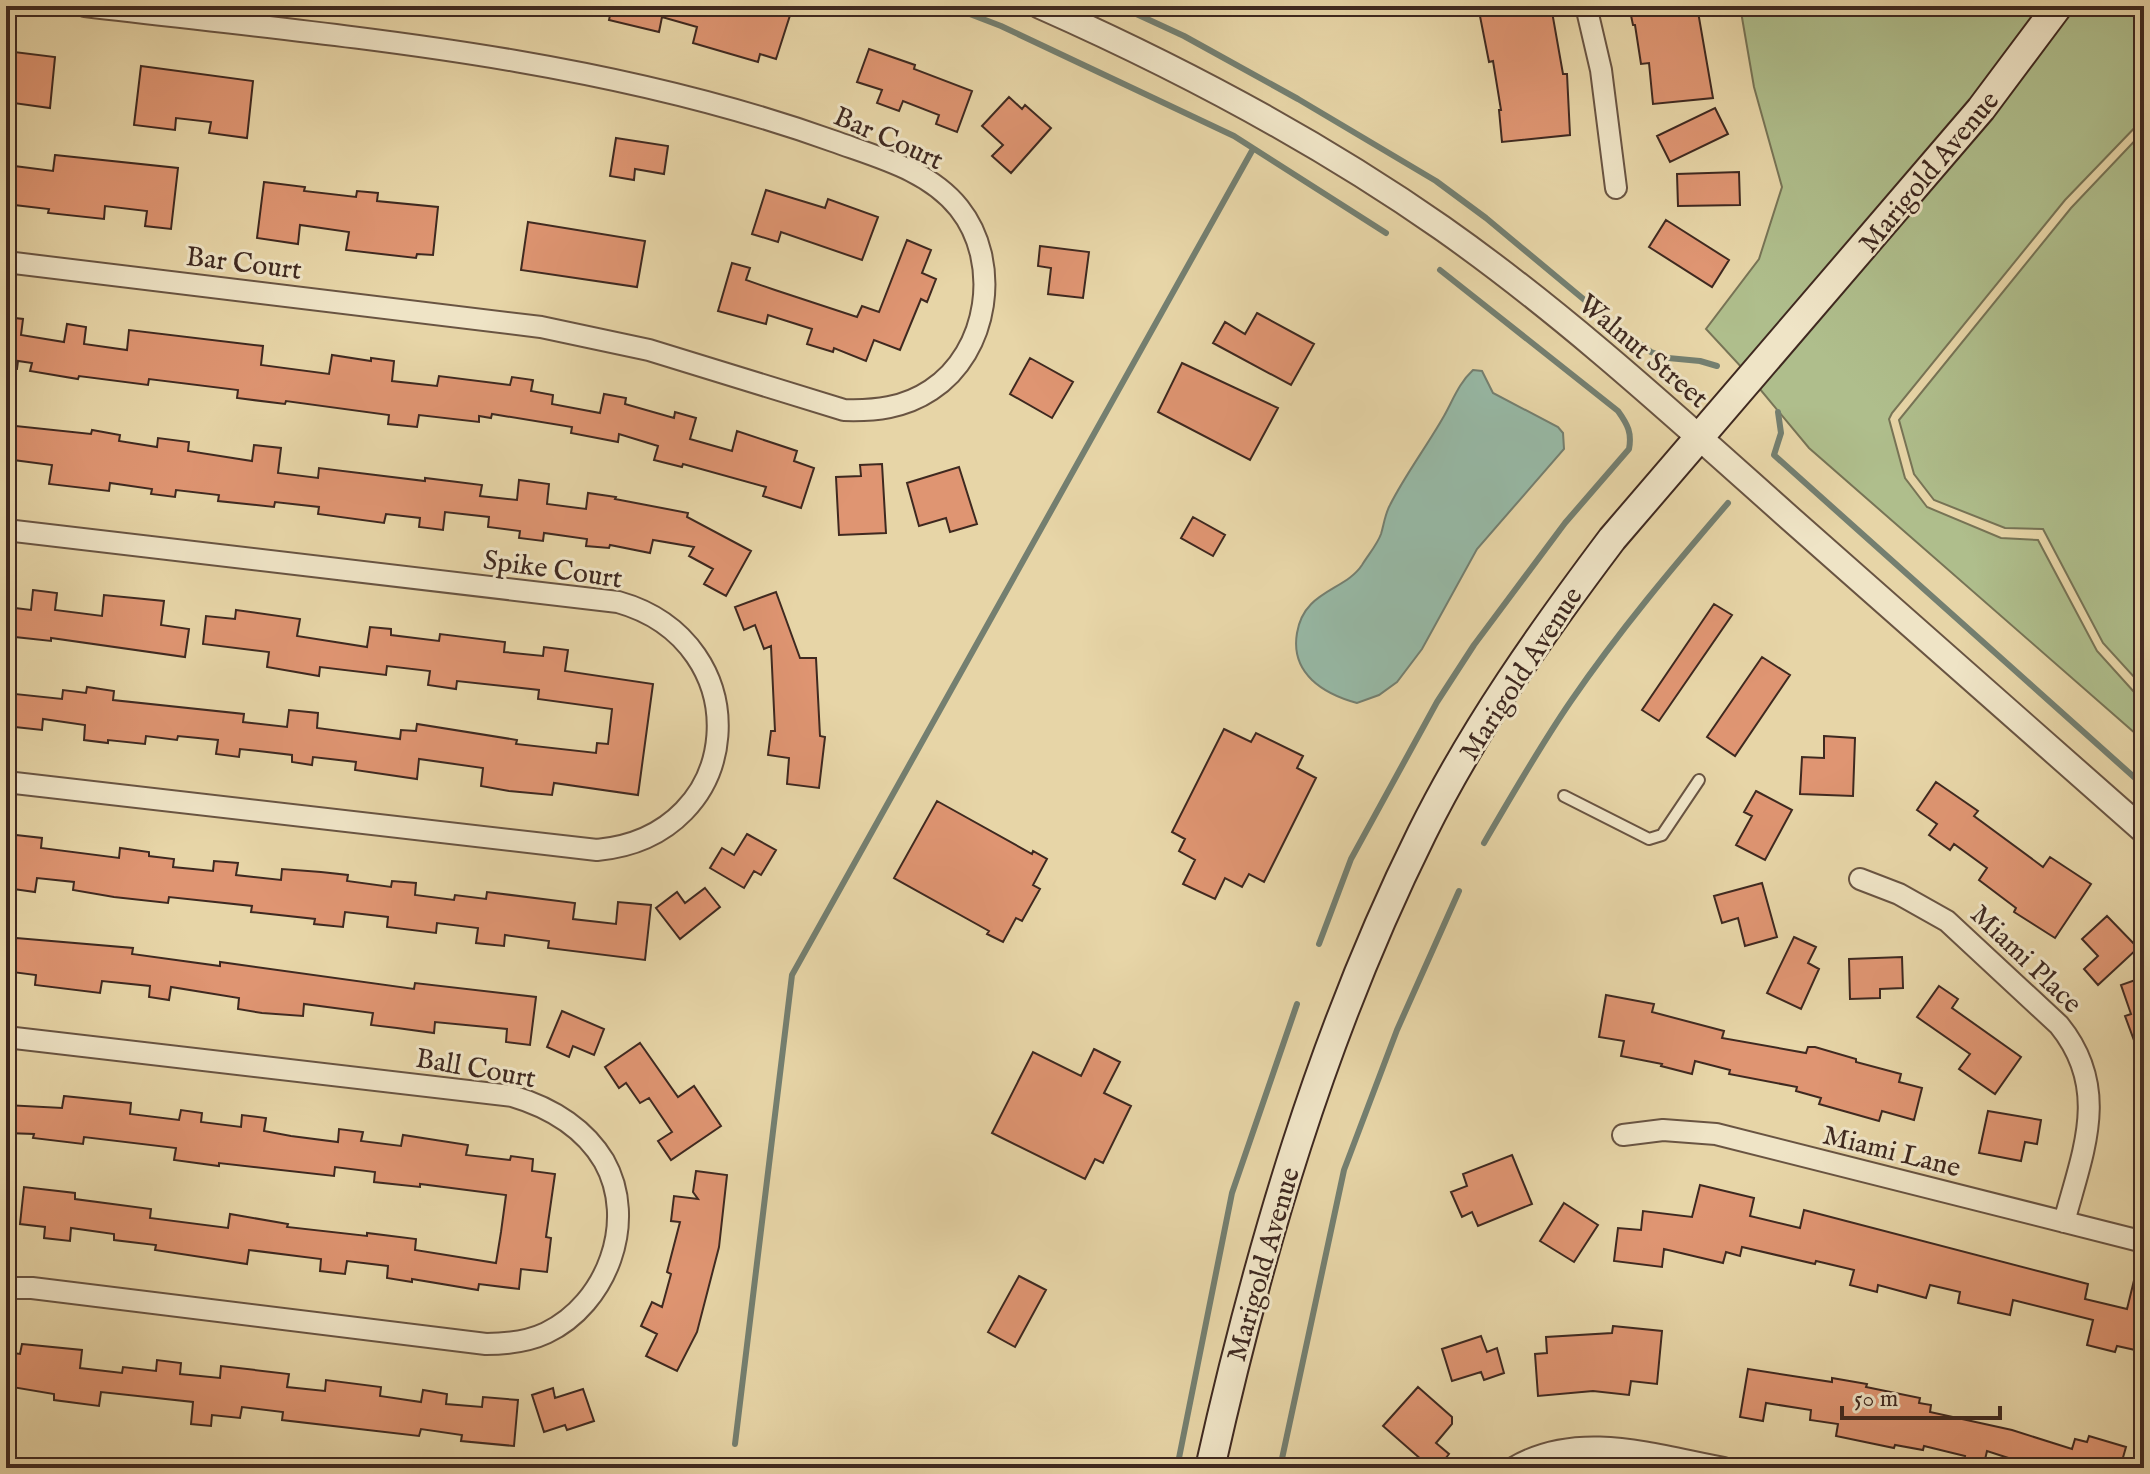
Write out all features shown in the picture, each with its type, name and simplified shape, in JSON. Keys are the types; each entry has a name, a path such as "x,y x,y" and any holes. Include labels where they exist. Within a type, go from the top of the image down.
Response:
{"main road":[{"name":"Marigold Avenue","path":"1210,1468 1239,1340 1291,1162 1349,999 1423,831 1465,754 1560,608 1612,539 1981,109 2058,6"}],"street":[{"name":"Bar Court","path":"6,262 541,327 649,350 844,410 870,411 895,407 930,392 961,362 980,323 985,279 972,230 960,209 924,177 829,140 638,85 532,63 461,51 85,6"},
{"name":"Walnut Street","path":"1040,6 1206,85 1370,180 1517,283 1701,438 2144,831"},
{"path":"1586,6 1601,70 1616,188"},
{"name":"Spike Court","path":"6,530 626,604 662,620 686,641 710,683 718,729 709,774 683,813 668,827 639,842 597,850 6,782"},
{"name":"Miami Place","path":"1860,879 1899,894 1947,921 2059,1025 2072,1041 2086,1075 2090,1107 2084,1145 2064,1222"},
{"name":"Ball Court","path":"6,1037 512,1096 537,1103 581,1133 605,1164 612,1180 617,1233 610,1259 590,1298 564,1322 546,1332 507,1344 486,1344 32,1288 6,1288"},
{"name":"Miami Lane","path":"1623,1135 1663,1130 1716,1134 2144,1242"},
{"path":"1513,1468 1545,1453 1567,1447 1591,1446 1724,1468"}],"lane":[{"path":"1564,796 1649,839 1662,835 1699,780"}],"shaded area":[{"path":"1740,6 2044,6 2006,58 1744,370 1706,329 1759,259 1782,187 1754,87"},
{"path":"2072,6 2144,6 2144,118 2065,200 1889,419 1905,478 1927,507 2001,538 2038,540 2097,651 2144,703 2144,741 1809,448 1759,388"},
{"path":"2144,131 2144,688 2103,643 2043,529 2005,528 1934,500 1914,474 1899,420 2071,208"},
{"path":"1473,370 1482,371 1493,393 1558,427 1563,433 1564,449 1477,549 1422,649 1397,682 1379,695 1357,703 1345,699 1322,688 1304,671 1296,647 1301,619 1316,599 1346,581 1362,565 1379,538 1396,494 1460,386"}],"building":[{"path":"612,6 793,6 776,59 760,54 758,62 693,43 697,27 662,17 659,32 609,20"},
{"path":"1478,6 1551,6 1563,74 1567,74 1570,135 1502,142 1501,110 1493,61 1489,62"},
{"path":"1629,6 1697,6 1713,98 1653,104 1649,63 1641,64"},
{"path":"869,49 915,65 914,69 972,91 957,132 936,124 939,115 903,101 899,111 877,103 882,90 857,82"},
{"path":"6,51 55,57 50,108 6,102"},
{"path":"141,66 253,81 247,138 209,133 211,122 176,118 175,130 134,125"},
{"path":"1009,97 1022,109 1025,105 1051,128 1011,173 992,156 1003,145 982,126"},
{"path":"1715,108 1728,134 1670,162 1657,136"},
{"path":"616,138 668,146 664,174 635,169 634,180 610,176"},
{"path":"55,155 178,168 171,229 145,226 147,211 105,206 104,219 48,213 49,209 6,204 6,165 53,171"},
{"path":"1739,172 1740,205 1678,206 1677,174"},
{"path":"264,182 305,187 304,191 356,197 357,191 378,193 377,201 438,207 433,255 417,254 416,258 346,250 349,232 300,225 298,244 257,238"},
{"path":"766,190 825,208 828,199 878,217 862,260 781,232 778,242 752,234"},
{"path":"1666,220 1729,260 1712,287 1649,247"},
{"path":"528,222 645,241 637,287 521,270"},
{"path":"907,240 931,250 922,273 936,279 927,302 921,299 900,350 874,340 866,361 834,348 833,352 807,344 812,329 768,315 766,324 718,311 732,263 750,268 746,280 775,290 857,317 862,306 879,312"},
{"path":"1040,246 1089,252 1083,298 1048,294 1051,268 1038,266"},
{"path":"1257,313 1314,344 1291,385 1213,343 1225,322 1245,334"},
{"path":"6,317 23,319 21,335 64,342 67,324 86,327 84,344 127,350 129,330 263,346 261,365 329,374 332,355 394,361 392,381 437,386 439,376 510,385 512,377 533,380 531,391 553,395 552,404 600,413 604,394 626,398 625,404 674,418 675,412 696,418 690,439 732,451 737,431 797,451 794,461 814,468 801,508 763,496 766,487 683,464 682,467 654,460 658,446 619,434 618,442 571,433 572,427 492,414 491,418 479,416 479,422 419,415 417,427 388,424 389,415 286,401 285,404 237,398 238,390 149,379 148,385 79,376 78,379 30,371 32,363 18,361 17,369 6,368"},
{"path":"1030,358 1073,382 1052,418 1010,394"},
{"path":"1182,363 1278,408 1250,460 1158,412"},
{"path":"6,425 91,434 92,430 120,435 119,441 157,447 158,438 189,442 188,451 252,461 254,445 281,448 278,473 318,478 319,468 425,481 425,478 482,485 480,496 517,500 519,480 549,484 547,504 586,509 588,493 688,513 687,517 751,551 726,596 704,584 713,569 689,556 694,547 653,540 650,553 610,545 609,548 586,546 587,539 544,533 543,541 519,538 520,531 488,527 489,517 445,512 443,530 419,527 420,518 386,514 384,523 318,514 319,507 275,502 274,507 218,501 219,495 176,490 175,497 151,494 152,489 110,483 109,491 49,484 52,465 6,459"},
{"path":"882,464 886,533 839,535 836,477 861,476 860,465"},
{"path":"959,467 977,524 950,532 946,518 919,526 907,483"},
{"path":"1193,517 1225,535 1213,556 1181,538"},
{"path":"33,590 57,593 55,610 102,616 104,595 164,601 161,625 189,629 185,657 51,638 51,641 6,636 6,607 31,610"},
{"path":"776,592 800,658 816,658 820,736 825,737 819,788 787,784 789,758 768,755 771,731 775,731 771,646 764,649 755,625 744,630 735,607"},
{"path":"1714,604 1732,615 1659,721 1642,710"},
{"path":"236,610 300,619 297,636 367,647 370,627 391,629 391,635 439,641 440,634 505,642 504,652 543,656 544,647 568,650 565,671 653,684 638,795 554,783 552,795 509,791 481,786 483,768 419,759 417,779 355,770 356,762 313,757 312,765 292,762 292,755 240,749 239,757 216,754 218,740 146,736 145,744 108,740 108,743 84,740 85,725 43,719 42,730 6,726 6,693 62,699 63,690 86,693 87,687 114,691 113,700 244,714 243,722 287,727 289,710 318,713 317,728 400,739 401,730 416,731 417,724 517,740 516,744 596,753 597,743 608,744 612,709 538,699 539,690 457,681 456,689 428,685 430,671 387,666 386,675 320,667 319,676 267,667 269,652 203,644 206,616 235,619"},
{"path":"1762,657 1790,675 1735,756 1707,737"},
{"path":"1224,729 1251,742 1256,733 1303,756 1297,768 1316,778 1264,882 1249,874 1242,887 1225,878 1215,899 1183,884 1195,860 1179,851 1185,839 1172,832"},
{"path":"1824,736 1855,738 1853,796 1800,794 1802,757 1824,758"},
{"path":"1936,782 1978,811 1974,816 2043,867 2050,857 2091,884 2055,938 2014,912 2016,908 1979,880 1987,868 1954,844 1950,850 1929,835 1937,824 1917,810"},
{"path":"1756,791 1792,810 1765,860 1736,845 1752,816 1744,812"},
{"path":"937,801 1032,854 1033,851 1047,859 1033,885 1040,889 1022,921 1016,918 1003,942 894,878"},
{"path":"747,834 776,850 761,875 754,871 744,888 710,868 722,848 734,855"},
{"path":"16,835 42,838 41,848 119,858 120,848 149,852 149,856 174,859 173,867 213,871 214,861 238,863 236,875 281,880 282,869 321,872 348,875 347,881 391,887 392,881 416,883 415,895 454,900 455,895 486,899 487,892 575,903 573,919 616,924 618,902 651,905 645,960 548,948 549,941 505,935 504,946 476,943 478,928 437,923 436,933 387,927 388,917 345,912 343,927 314,924 315,919 251,912 252,906 169,897 168,903 114,897 73,890 74,882 37,878 35,892 6,888 6,854 14,855"},
{"path":"1762,883 1777,937 1745,946 1738,918 1722,923 1714,896"},
{"path":"705,888 720,907 680,939 656,908 677,892 685,903"},
{"path":"2107,916 2138,948 2098,985 2084,969 2098,956 2082,939"},
{"path":"1794,937 1816,947 1808,963 1819,969 1801,1009 1767,993"},
{"path":"16,938 133,948 132,954 220,966 220,962 414,989 415,983 536,997 530,1045 506,1042 507,1029 435,1022 434,1033 371,1025 373,1013 304,1004 303,1016 262,1013 238,1009 239,998 171,987 169,1000 149,997 150,986 102,981 100,993 35,985 36,975 12,972"},
{"path":"1902,957 1903,988 1880,989 1880,998 1850,999 1849,959"},
{"path":"2144,977 2142,1062 2125,1016 2131,1014 2121,985"},
{"path":"1939,986 1958,999 1952,1008 2021,1057 1995,1094 1959,1069 1970,1054 1917,1017"},
{"path":"1606,995 1654,1004 1652,1012 1724,1031 1722,1038 1806,1053 1808,1047 1815,1047 1901,1074 1899,1082 1922,1088 1914,1120 1882,1111 1879,1121 1819,1104 1821,1098 1796,1091 1797,1087 1729,1074 1730,1070 1695,1061 1692,1074 1621,1056 1624,1041 1599,1037"},
{"path":"562,1011 604,1029 594,1055 573,1046 569,1057 547,1047"},
{"path":"640,1043 678,1097 694,1086 721,1126 671,1160 658,1141 672,1132 649,1098 640,1103 626,1083 619,1088 605,1067"},
{"path":"1094,1049 1120,1062 1104,1093 1131,1106 1103,1163 1095,1159 1085,1179 992,1133 1033,1052 1081,1076"},
{"path":"64,1096 131,1103 130,1114 179,1120 181,1110 202,1113 201,1122 241,1127 242,1115 266,1118 264,1131 291,1136 338,1142 339,1129 363,1132 361,1141 401,1146 403,1135 468,1145 466,1155 533,1159 532,1171 555,1174 546,1237 551,1238 547,1272 521,1269 519,1289 479,1284 478,1290 387,1278 388,1266 347,1261 345,1274 320,1271 321,1259 249,1250 247,1264 155,1250 156,1245 114,1240 114,1234 71,1228 70,1241 44,1238 45,1227 20,1224 24,1187 75,1193 75,1199 151,1209 150,1218 228,1228 230,1214 288,1224 287,1227 416,1239 415,1250 496,1263 501,1232 506,1195 420,1184 420,1187 374,1182 375,1172 335,1167 334,1176 219,1163 219,1166 174,1160 176,1148 84,1137 83,1144 33,1138 34,1134 6,1133 6,1105 62,1108"},
{"path":"1988,1111 2041,1120 2037,1144 2025,1142 2021,1161 1979,1153"},
{"path":"1512,1155 1532,1204 1478,1226 1472,1212 1462,1217 1451,1192 1467,1186 1463,1174"},
{"path":"696,1171 727,1175 719,1247 697,1332 677,1371 646,1356 657,1334 641,1326 652,1302 662,1307 680,1222 671,1221 674,1196 698,1199 693,1192"},
{"path":"1700,1185 1754,1198 1750,1216 1800,1228 1804,1210 2088,1284 2085,1299 2127,1309 2138,1264 2144,1264 2144,1352 2117,1346 2115,1352 2087,1345 2093,1320 2013,1300 2010,1315 1958,1303 1960,1292 1930,1285 1926,1298 1878,1285 1877,1292 1850,1285 1854,1270 1742,1247 1740,1256 1726,1252 1723,1263 1664,1249 1662,1267 1614,1261 1618,1228 1641,1230 1643,1211 1692,1217"},
{"path":"1564,1203 1598,1225 1574,1262 1540,1241"},
{"path":"1019,1276 1046,1290 1015,1347 988,1332"},
{"path":"1613,1326 1662,1331 1657,1384 1631,1381 1629,1395 1593,1391 1538,1396 1535,1354 1547,1353 1546,1337 1612,1333"},
{"path":"1481,1336 1487,1352 1497,1348 1504,1373 1484,1380 1481,1372 1452,1381 1442,1349"},
{"path":"22,1344 82,1350 80,1368 122,1373 123,1367 156,1371 157,1360 181,1363 180,1374 220,1378 221,1366 289,1374 287,1387 325,1391 326,1380 381,1387 380,1396 421,1402 423,1390 447,1394 446,1404 482,1407 483,1397 518,1400 514,1446 461,1441 462,1435 421,1429 419,1436 282,1420 283,1412 242,1407 240,1418 212,1415 211,1426 191,1424 193,1402 101,1392 99,1406 54,1400 54,1394 6,1386 6,1352 20,1354"},
{"path":"1748,1369 1867,1384 1866,1387 1920,1398 1919,1403 1931,1405 1930,1412 2012,1430 2072,1449 2075,1439 2087,1442 2089,1436 2126,1447 2120,1468 2026,1468 2027,1464 1987,1451 1983,1468 1975,1468 1963,1465 1965,1456 1924,1446 1923,1450 1895,1445 1894,1448 1836,1436 1838,1424 1810,1420 1811,1410 1766,1403 1763,1421 1740,1417"},
{"path":"1418,1387 1452,1417 1452,1424 1436,1443 1449,1454 1438,1468 1431,1468 1383,1426"},
{"path":"553,1388 555,1398 583,1389 594,1421 567,1430 565,1425 544,1432 532,1395"}],"waterway":[{"path":"949,6 1001,26 1234,136 1386,233"},
{"path":"1119,6 1184,36 1436,181 1651,352 1717,366"},
{"path":"735,1444 792,975 1253,149"},
{"path":"1319,944 1351,859 1437,702 1474,645 1565,523 1629,449 1628,429 1618,411 1440,270"},
{"path":"1778,412 1781,433 1774,455 2144,786"},
{"path":"1484,843 1548,735 1589,675 1728,503"},
{"path":"1280,1468 1344,1170 1397,1030 1459,891"},
{"path":"1177,1468 1232,1193 1297,1004"}]}
